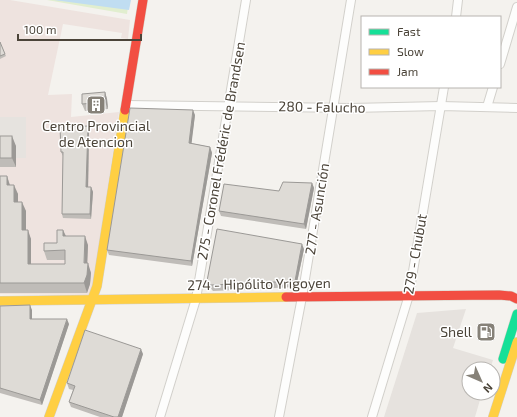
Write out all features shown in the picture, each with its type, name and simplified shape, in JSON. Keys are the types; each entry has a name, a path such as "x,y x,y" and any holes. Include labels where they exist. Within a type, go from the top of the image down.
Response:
{"street":[{"path":"48,417 92,300 99,276 143,0"},
{"name":"275 - Coronel Frédéric de Brandsen","path":"160,417 196,299 246,0"},
{"name":"277 - Asunción","path":"279,417 302,297 352,0"},
{"path":"456,16 458,0"},
{"path":"501,61 517,7"},
{"name":"279 - Chubut","path":"372,417 409,295 444,88"},
{"path":"487,107 493,88"},
{"name":"280 - Falucho","path":"126,105 333,107 441,106 517,108"},
{"name":"274 - Hipólito Yrigoyen","path":"0,301 409,295 500,295 511,296 517,299"},
{"path":"501,364 517,314"},
{"path":"493,417 517,342"},
{"path":"484,417 489,401"}],"shaded area":[{"path":"0,0 10,0 130,20 128,39 121,38 122,33 63,24 48,95 72,94 71,117 119,112 92,292 88,295 0,294"},
{"path":"0,117 26,117 26,158 16,158 16,146 0,146"},
{"path":"466,309 453,348 493,360 461,361 461,401 480,401 475,417 384,417 417,313"}],"green space":[{"path":"47,0 129,0 127,14"}],"water":[{"path":"54,0 131,0 129,10"}],"building":[{"path":"0,42 5,54 0,56"},
{"path":"105,92 105,102 82,104 82,94"},
{"path":"130,108 193,110 189,143 210,147 191,261 107,250"},
{"path":"88,126 86,187 91,187 90,214 62,214 63,152 61,152 60,127"},
{"path":"0,136 12,136 12,158 0,158"},
{"path":"0,176 7,176 7,185 14,185 14,202 22,202 22,230 28,230 28,264 65,264 65,250 44,251 44,243 57,243 57,230 63,230 63,236 85,236 84,263 88,263 87,275 84,283 0,283"},
{"path":"283,182 312,183 304,224 219,211 224,184 279,191"},
{"path":"217,229 302,244 295,281 211,285 207,281"},
{"path":"30,305 30,319 67,319 40,400 0,388 0,306"},
{"path":"85,330 141,349 118,417 69,402 75,386 67,383"}],"traffic: fast":[{"path":"503,359 517,314"}],"traffic: slow":[{"path":"49,417 97,286 125,110"},
{"path":"0,301 286,297"},
{"path":"493,417 517,342"}],"traffic: jam":[{"path":"125,110 143,0"},
{"path":"286,297 499,295 511,296 517,299"}],"place":[{"name":"Centro Provincial de Atencion","path":"96,105"},
{"name":"Shell","path":"486,332"}]}
